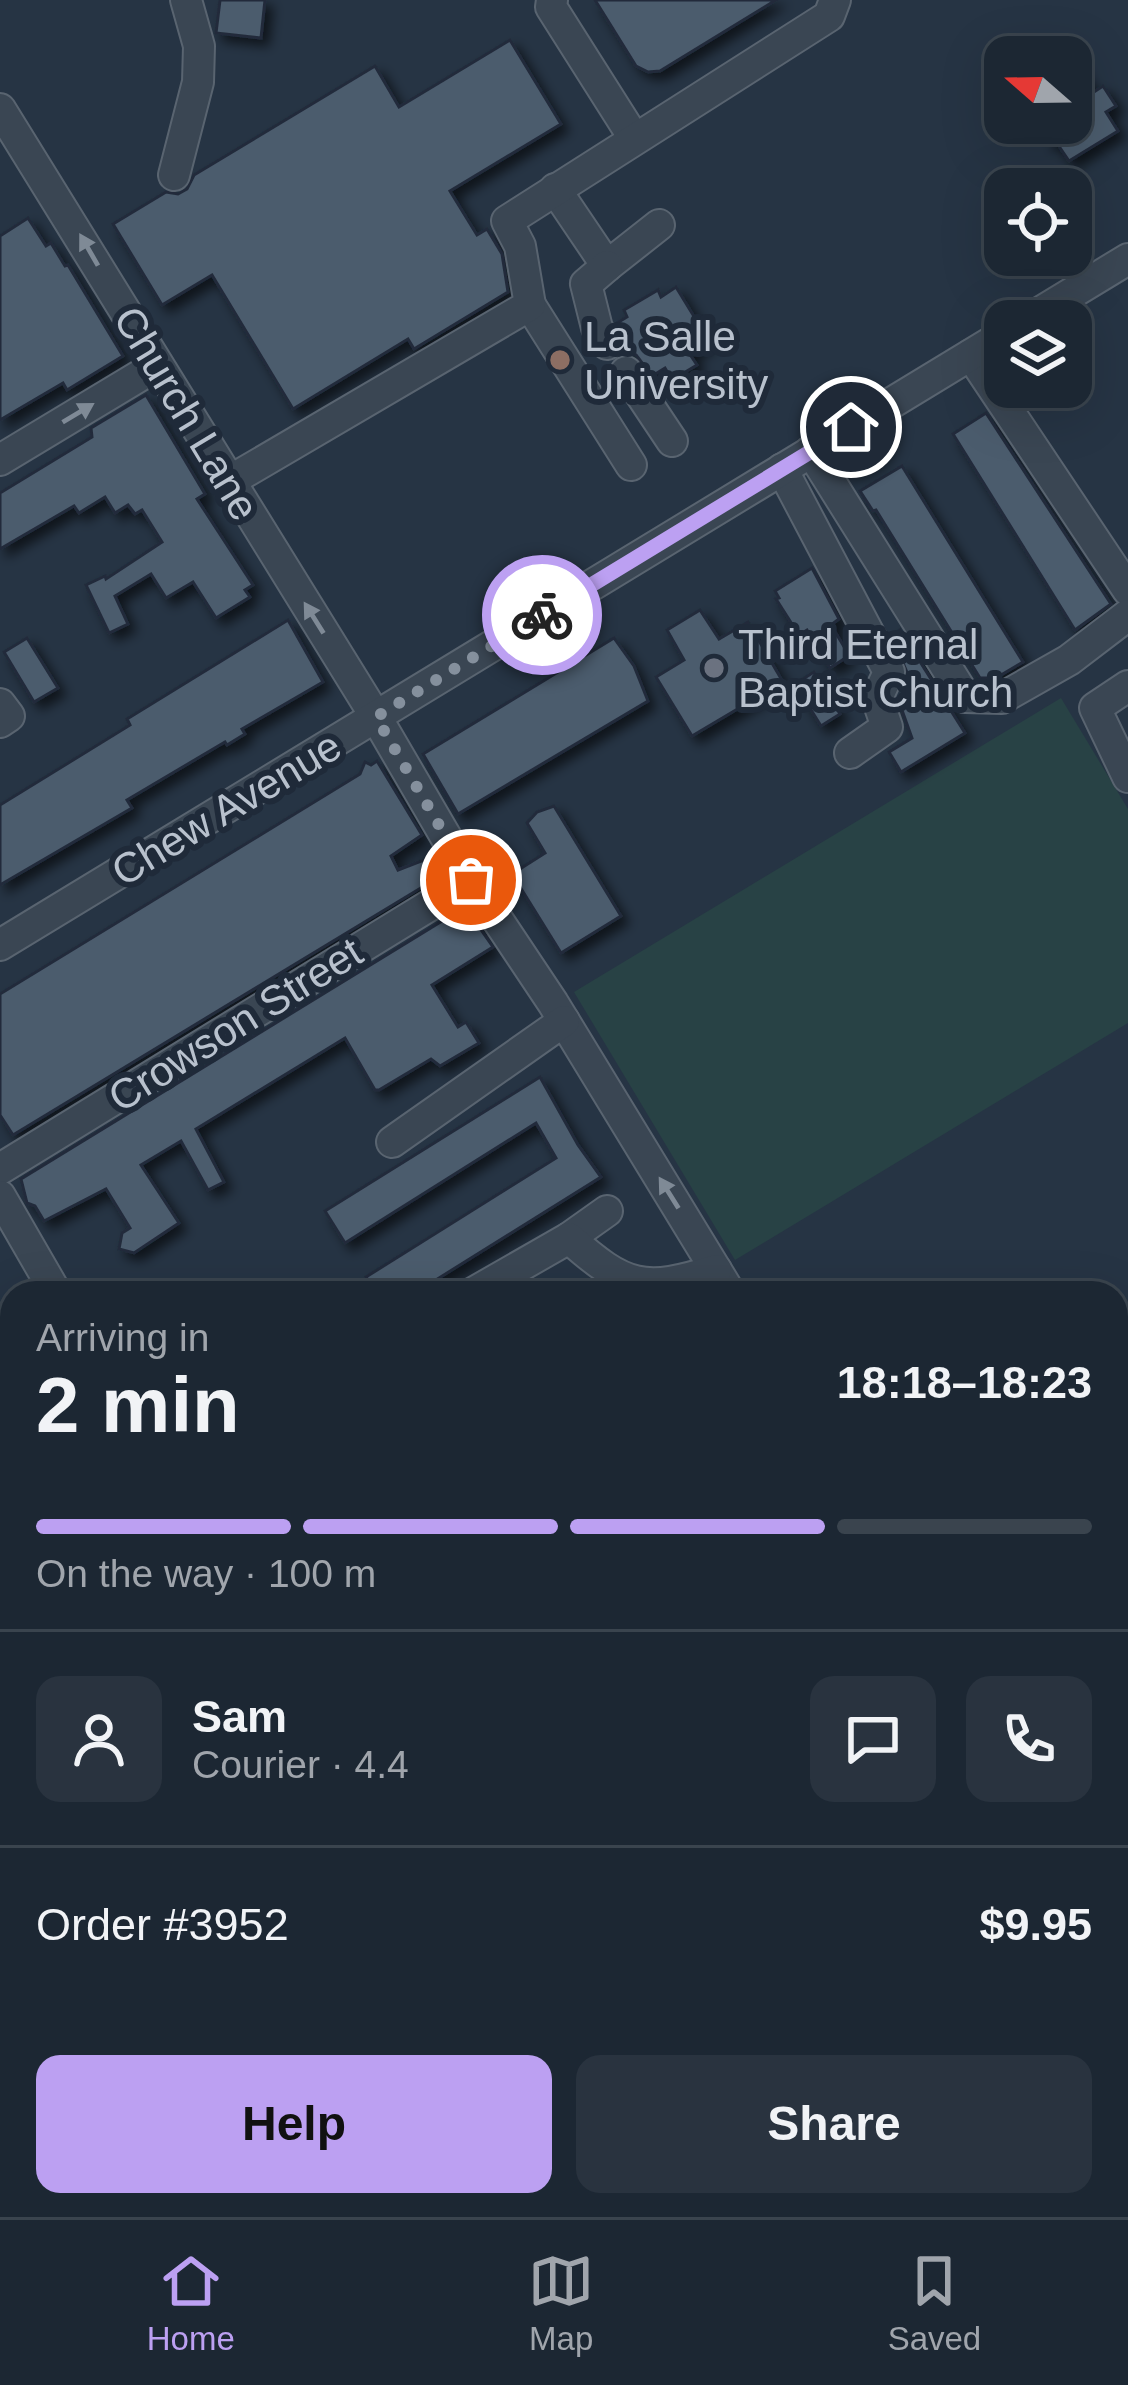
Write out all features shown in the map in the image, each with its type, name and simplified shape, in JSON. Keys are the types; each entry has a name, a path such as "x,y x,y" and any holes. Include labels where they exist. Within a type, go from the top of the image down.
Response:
{"street":[{"path":"174,176 198,82 199,46 186,0"},
{"path":"552,0 551,7 634,138"},
{"path":"631,466 530,304 520,246 507,221 829,16 835,0"},
{"name":"Church Lane","path":"0,109 376,717 471,880 564,1021 723,1281"},
{"path":"555,190 607,266"},
{"path":"607,344 597,328 586,284 659,225"},
{"path":"1061,300 1128,259"},
{"path":"228,482 530,304"},
{"name":"Chew Avenue","path":"0,945 984,347"},
{"path":"970,355 1128,590"},
{"path":"0,460 156,366"},
{"path":"626,373 672,441"},
{"path":"811,452 965,697 1002,698 1070,660 1128,615"},
{"path":"782,469 889,672 877,698 887,728 850,753"},
{"path":"1128,686 1095,708 1128,777"},
{"path":"0,704 8,716 0,722"},
{"name":"Crowson Street","path":"0,1169 471,880"},
{"path":"392,1142 564,1021"},
{"path":"0,1196 49,1281"},
{"path":"494,1281 607,1211"},
{"path":"569,1238 610,1274 644,1281"}],"green space":[{"path":"1061,698 1128,809 1128,1023 735,1260 574,992"}],"building":[{"path":"220,0 265,0 261,38 216,33"},
{"path":"595,0 776,0 660,71 648,72 636,66"},
{"path":"510,40 561,124 450,191 477,235 487,229 502,254 508,292 414,349 408,339 293,409 212,275 162,305 113,224 166,192 178,194 187,189 194,175 375,66 399,107"},
{"path":"1103,86 1116,106 1106,112 1118,131 1069,161 1057,144 1092,144 1092,89"},
{"path":"28,218 46,246 51,243 68,265 123,356 67,390 63,383 0,420 0,236"},
{"path":"676,287 709,341 689,353 697,365 672,380 665,368 652,376 636,355 624,353 626,342 617,323 627,317 624,310 658,290 661,297"},
{"path":"146,395 205,494 197,499 253,585 245,590 250,597 216,618 193,582 166,598 151,574 115,596 128,624 109,633 86,585 106,579 162,542 142,510 135,514 128,505 115,513 105,497 79,513 74,506 0,549 0,493 92,437 91,428"},
{"path":"986,413 1111,604 1075,630 953,434"},
{"path":"902,466 1023,662 996,678 980,678 860,491"},
{"path":"812,568 839,619 831,625 846,650 847,657 830,668 807,630 799,635 776,599 775,591"},
{"path":"700,610 719,639 748,622 783,682 692,736 656,677 684,660 667,630"},
{"path":"288,620 323,682 242,729 245,734 227,745 127,800 132,808 0,885 0,805 130,725 127,719"},
{"path":"900,630 965,733 901,772 889,752 912,738 898,699 913,687 892,636"},
{"path":"27,638 58,688 34,702 4,652"},
{"path":"614,638 634,666 648,701 458,814 423,754"},
{"path":"814,672 840,714 821,726 795,684"},
{"path":"377,761 422,835 391,856 398,870 434,856 443,870 439,877 13,1135 0,1115 0,994 360,774 365,762"},
{"path":"554,806 621,916 561,953 512,874 545,853 527,823 537,812"},
{"path":"465,907 493,947 432,985 458,1027 466,1022 479,1043 440,1066 431,1059 375,1090 345,1038 196,1129 224,1182 208,1190 181,1141 141,1165 179,1223 134,1253 119,1249 122,1233 130,1228 106,1189 44,1221 35,1206 27,1203 21,1179"},
{"path":"540,1077 601,1177 434,1281 368,1281 366,1277 556,1158 536,1123 345,1243 325,1211"}],"way so far":[{"path":"471,880 376,717 542,615"}],"place":[{"name":"La Salle University","path":"560,360"},
{"name":"Third Eternal Baptist Church","path":"714,668"}],"route":[{"path":"542,615 851,427"}]}
